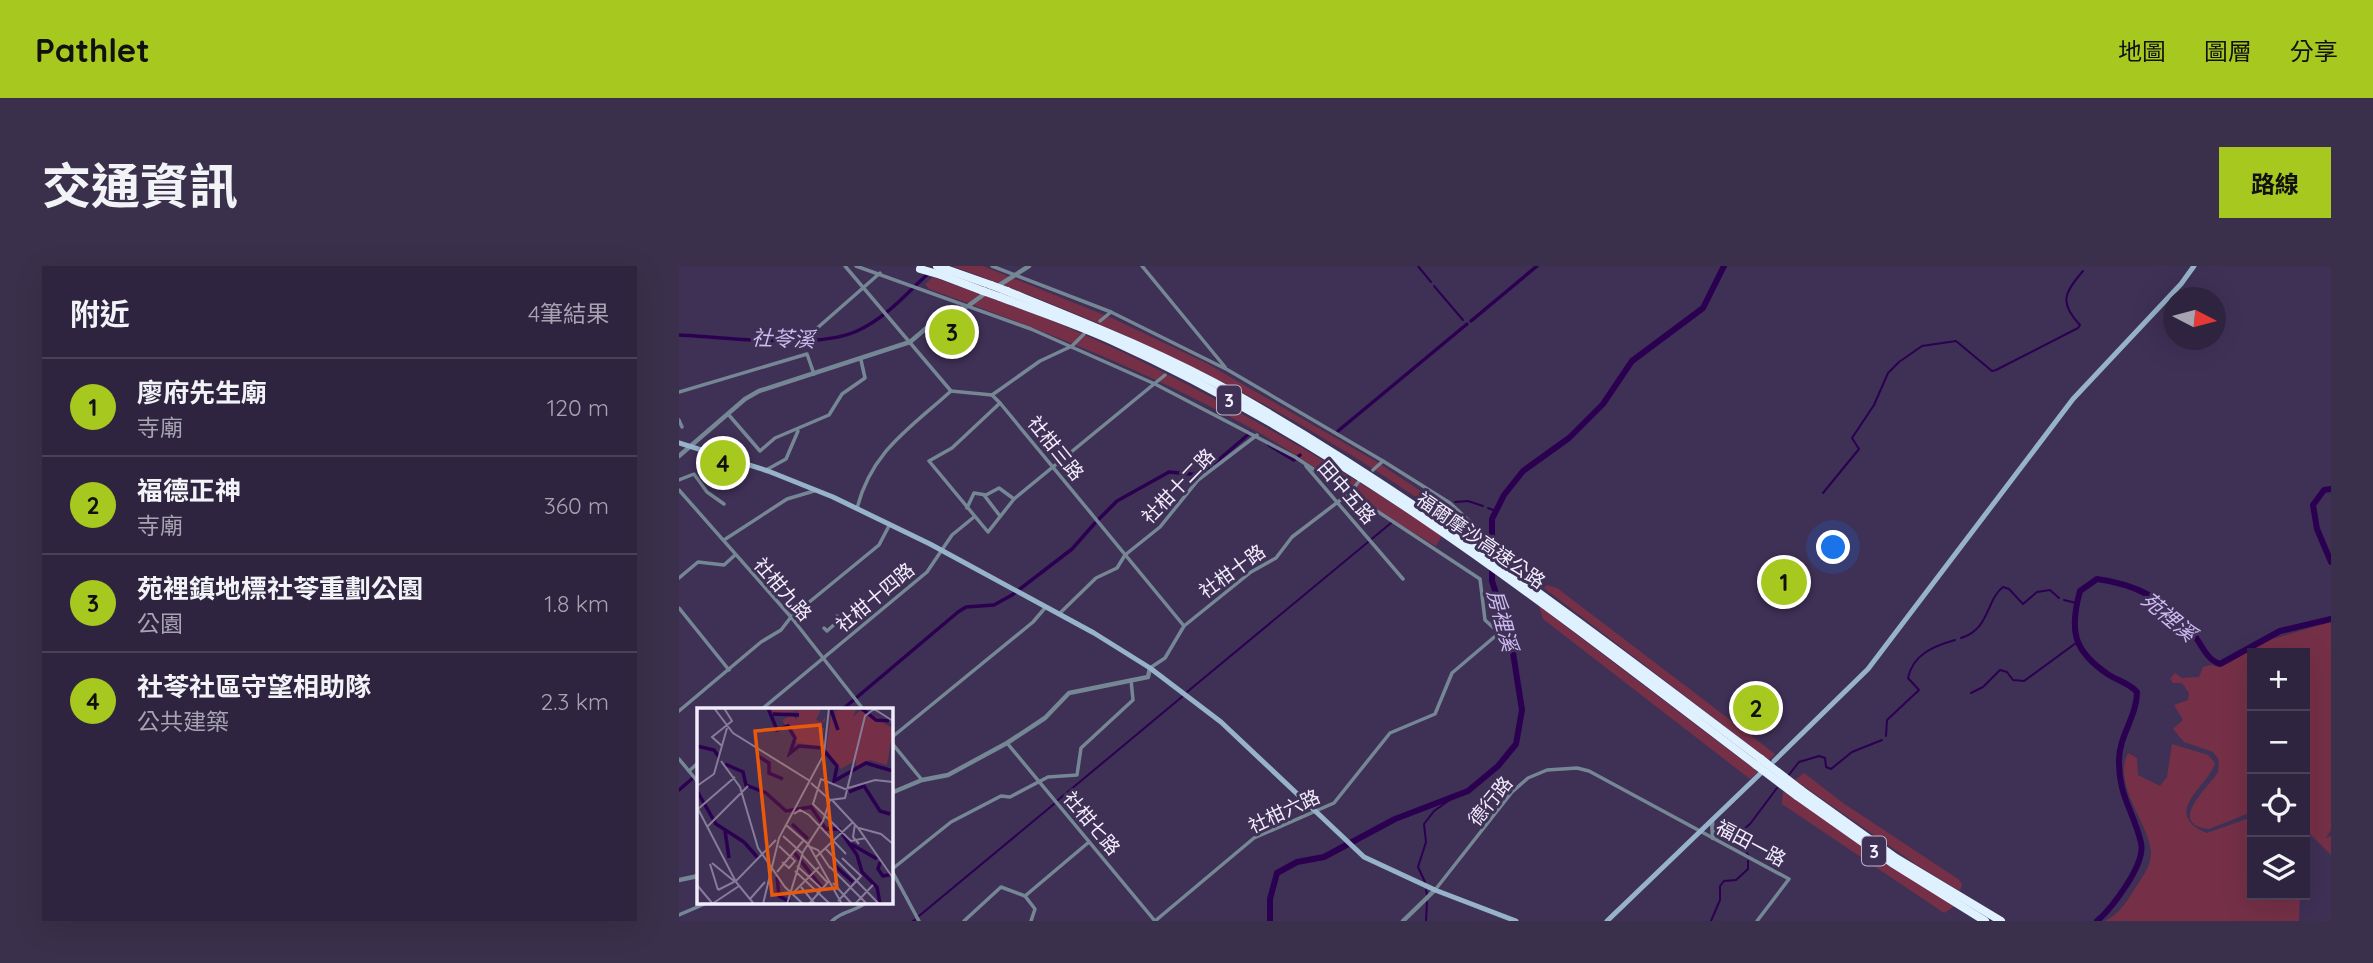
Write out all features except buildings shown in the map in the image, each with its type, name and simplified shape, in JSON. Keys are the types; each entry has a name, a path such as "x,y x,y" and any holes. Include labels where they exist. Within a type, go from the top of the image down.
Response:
{"highway":[{"name":"福爾摩沙高速公路","path":"937,266 983,291 1112,340 1213,391 1446,529"},
{"name":"福爾摩沙高速公路","path":"916,267 944,272 1007,291 1113,334 1237,395 1446,529 1550,603 1759,766 1985,921"},
{"name":"福爾摩沙高速公路","path":"1954,899 2001,921"}],"main road":[{"path":"1774,761 1868,669 2073,400 2175,291 2194,266"},
{"path":"679,443 764,470 857,508 1059,614 1150,668 1255,750 1356,849 1383,868 1516,921"},
{"path":"1607,921 1712,821 1759,766"}],"street":[{"path":"845,266 951,391 992,395 1040,361 1072,346 1084,334"},
{"path":"856,266 1072,346 1257,435 1351,492 1359,481"},
{"path":"992,266 1111,313 1228,370 1441,497 1516,565"},
{"path":"679,456 759,391 911,342 937,318 968,306 1029,266"},
{"path":"1142,266 1228,370"},
{"path":"807,337 880,273"},
{"path":"1100,321 1111,313"},
{"path":"679,392 807,354 814,374"},
{"path":"728,414 760,451 775,438 798,431 829,415 842,394 865,378 861,360"},
{"path":"1000,403 952,448 929,461 988,532 1014,499 1165,375"},
{"path":"857,508 864,481 879,455 951,391"},
{"name":"社柑三路","path":"992,395 1054,466 1184,626"},
{"path":"679,420 682,427"},
{"path":"764,470 786,459 798,431"},
{"name":"社柑十二路","path":"1059,614 1096,578 1117,568 1125,555 1160,527 1198,480 1257,435"},
{"path":"1373,470 1383,461"},
{"name":"田中五路","path":"1302,463 1337,500 1403,579"},
{"path":"679,480 694,474 707,492 724,504"},
{"path":"967,508 974,493 984,495 999,488 1014,499"},
{"name":"社柑九路","path":"679,490 792,617 862,708"},
{"path":"723,541 787,499 817,491"},
{"name":"社柑十路","path":"1150,668 1165,658 1184,626 1251,572 1268,565 1292,537 1337,500 1351,492"},
{"name":"社柑六路","path":"1155,921 1254,838 1334,803 1390,733 1436,715 1452,673 1499,633 1485,620 1480,579 1351,492"},
{"path":"984,495 1000,517"},
{"name":"社柑十四路","path":"763,708 927,572 952,535 974,517"},
{"path":"679,711 781,630 792,617 879,545 890,524"},
{"path":"679,578 698,562 724,565 736,555"},
{"path":"679,608 729,670"},
{"path":"893,738 1045,608"},
{"path":"837,616 843,622"},
{"path":"824,628 827,631 836,623"},
{"path":"893,792 922,780 948,775 1007,743 1045,718 1069,693 1148,677 1150,668"},
{"path":"893,867 951,822 1001,796 1010,797 1048,777 1077,775 1081,748 1133,700 1131,680"},
{"path":"893,743 922,780"},
{"name":"社柑七路","path":"1007,743 1155,921"},
{"path":"679,759 697,781"},
{"path":"689,771 697,764"},
{"name":"德行路","path":"1403,921 1435,890 1513,792 1528,778 1547,770 1577,768 1594,772 1700,831"},
{"path":"1712,821 1713,838"},
{"name":"福田一路","path":"1700,831 1789,879 1757,921"},
{"path":"1025,896 1089,842"},
{"path":"679,880 697,876"},
{"path":"893,879 919,921"},
{"path":"964,921 1001,887 1025,896 1035,909 1031,921"},
{"path":"679,915 706,904"},
{"path":"832,921 843,912 855,911 864,904"}],"shaded area":[{"path":"952,266 983,266 1114,319 1206,363 1377,462 1449,510 1443,516 1327,440 1206,374 1081,316"},
{"path":"933,277 1063,326 1149,365 1277,434 1442,535 1436,546 1279,445 1217,410 1095,353 929,289 925,284"},
{"path":"1547,585 1557,588 1775,754 1769,760 1544,588"},
{"path":"1539,606 1758,772 1750,779 1543,619"},
{"path":"2331,622 2331,830 2326,838 2331,836 2331,855 2310,834 2310,648 2255,648 2272,639"},
{"path":"2247,652 2247,814 2209,829 2196,826 2191,820 2190,812 2218,772 2219,760 2213,752 2184,742 2173,729 2183,720 2174,705 2188,700 2189,693 2182,683 2173,683 2170,679 2175,673 2182,678 2199,677 2203,667 2218,667"},
{"path":"2172,744 2208,755 2215,763 2191,799 2187,817 2193,825 2207,833 2247,819 2247,900 2300,900 2299,921 2105,921 2125,904 2145,872 2151,856 2149,841 2125,777 2124,765 2128,753 2137,758 2138,775 2160,786 2167,777"},
{"path":"1804,773 1843,803 1958,879 1962,884 1960,891 1917,865 1795,780"},
{"path":"1783,791 1955,906 1944,913 1782,804"}],"waterway":[{"path":"1418,266 1431,282"},
{"path":"1471,321 1537,266"},
{"name":"房裡溪","path":"1270,921 1270,899 1277,873 1297,862 1324,857 1395,819 1468,791 1498,766 1516,744 1522,710 1511,640 1492,581 1492,519 1504,495 1523,471 1569,438 1603,404 1632,361 1703,308 1724,266"},
{"path":"1823,493 1859,449 1852,438 1874,405 1888,373 1899,362 1922,346 1956,341 1992,371 1996,370 2078,328 2080,325 2069,310 2067,298 2068,292 2083,271"},
{"name":"社苓溪","path":"916,285 930,272"},
{"path":"1434,286 1463,320"},
{"name":"社苓溪","path":"679,335 795,341 839,337 873,322 913,288"},
{"path":"1338,431 1467,324"},
{"path":"1099,519 1117,501 1169,472 1201,475 1250,433"},
{"path":"1269,445 1294,460 1300,455"},
{"name":"苑裡溪","path":"2331,489 2324,490 2313,505 2317,529 2331,562"},
{"path":"1455,502 1468,501 1483,506"},
{"path":"1488,508 1496,511"},
{"path":"844,708 958,612 966,607 994,605 1012,595 1072,549 1095,523"},
{"path":"1187,692 1391,523"},
{"name":"苑裡溪","path":"2097,921 2127,885 2141,852 2138,832 2119,772 2120,751 2137,692 2097,666 2081,648 2075,629 2080,591 2097,579 2125,585 2149,595 2171,610 2195,635 2207,654 2220,664 2280,631 2331,619"},
{"path":"1961,638 1970,634 1983,621 1993,599 2003,587 2009,589 2023,604 2037,592 2050,590 2059,598"},
{"path":"2064,600 2076,603"},
{"path":"1886,736 1887,720 1919,690 1908,678 1915,663 1925,652 1955,640"},
{"path":"1971,693 1983,687 2000,670 2007,672 2013,680 2024,681 2076,643"},
{"path":"1058,800 1183,696"},
{"path":"1788,776 1799,762 1819,756 1825,758 1826,767 1831,769 1852,752 1882,740"},
{"path":"679,790 693,778"},
{"path":"1748,855 1737,835 1750,824 1777,788"},
{"path":"1425,882 1418,867 1426,842 1424,824 1434,811 1454,797"},
{"path":"919,916 1054,804"},
{"path":"1711,921 1720,900 1720,886 1724,881 1736,880 1748,869 1748,861"},
{"path":"1426,890 1427,895"},
{"path":"1426,921 1427,902"}],"place":[{"name":"苑裡鎮地標社苓重劃公園","path":"952,332"},
{"name":"社苓社區守望相助隊","path":"723,463"},
{"name":"廖府先生廟","path":"1784,582"},
{"name":"福德正神","path":"1756,708"}]}
